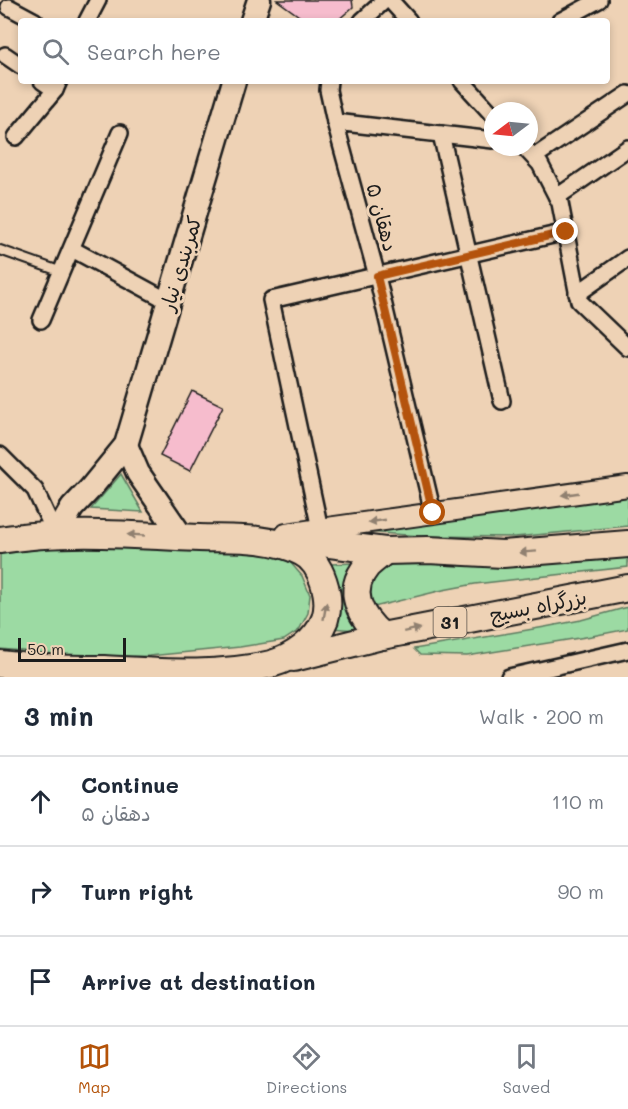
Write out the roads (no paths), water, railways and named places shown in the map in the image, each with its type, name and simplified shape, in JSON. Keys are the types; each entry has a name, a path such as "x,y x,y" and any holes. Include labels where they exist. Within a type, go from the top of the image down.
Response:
{"highway":[{"name":"بزرگراه بسیج","path":"0,540 14,537 123,534 282,543 322,543 385,551 428,550 503,554 628,544"},
{"name":"بزرگراه بسیج","path":"273,663 293,654 313,640 325,619 328,595 320,571 304,553 282,543"},
{"path":"382,636 369,625 359,608 356,585 366,567 385,551"},
{"name":"بزرگراه بسیج","path":"0,664 110,673 235,674 382,636 628,588"}],"main road":[{"path":"253,18 259,0"},
{"name":"کمربندی نیار","path":"126,445 233,84"},
{"path":"56,535 72,508 126,445 138,472 182,537"}],"street":[{"path":"89,18 98,0"},
{"path":"566,18 599,0"},
{"path":"367,18 395,2 407,18"},
{"path":"9,7 29,18"},
{"path":"5,55 18,64"},
{"path":"16,137 52,84"},
{"name":"دهقان ۵","path":"329,84 335,122 377,276 433,513"},
{"path":"466,84 484,105"},
{"path":"538,147 628,94"},
{"path":"335,122 484,139"},
{"path":"41,320 120,133"},
{"path":"441,134 502,401"},
{"path":"557,197 628,148"},
{"path":"533,156 540,164 560,203 579,302 628,348"},
{"path":"320,528 271,300 566,232"},
{"path":"72,249 168,302"},
{"path":"578,294 628,258"},
{"path":"0,455 35,490 56,535"},
{"path":"253,540 320,528 628,486"},
{"path":"509,677 574,670 628,650"}],"lane":[{"path":"0,250 62,272"}]}
